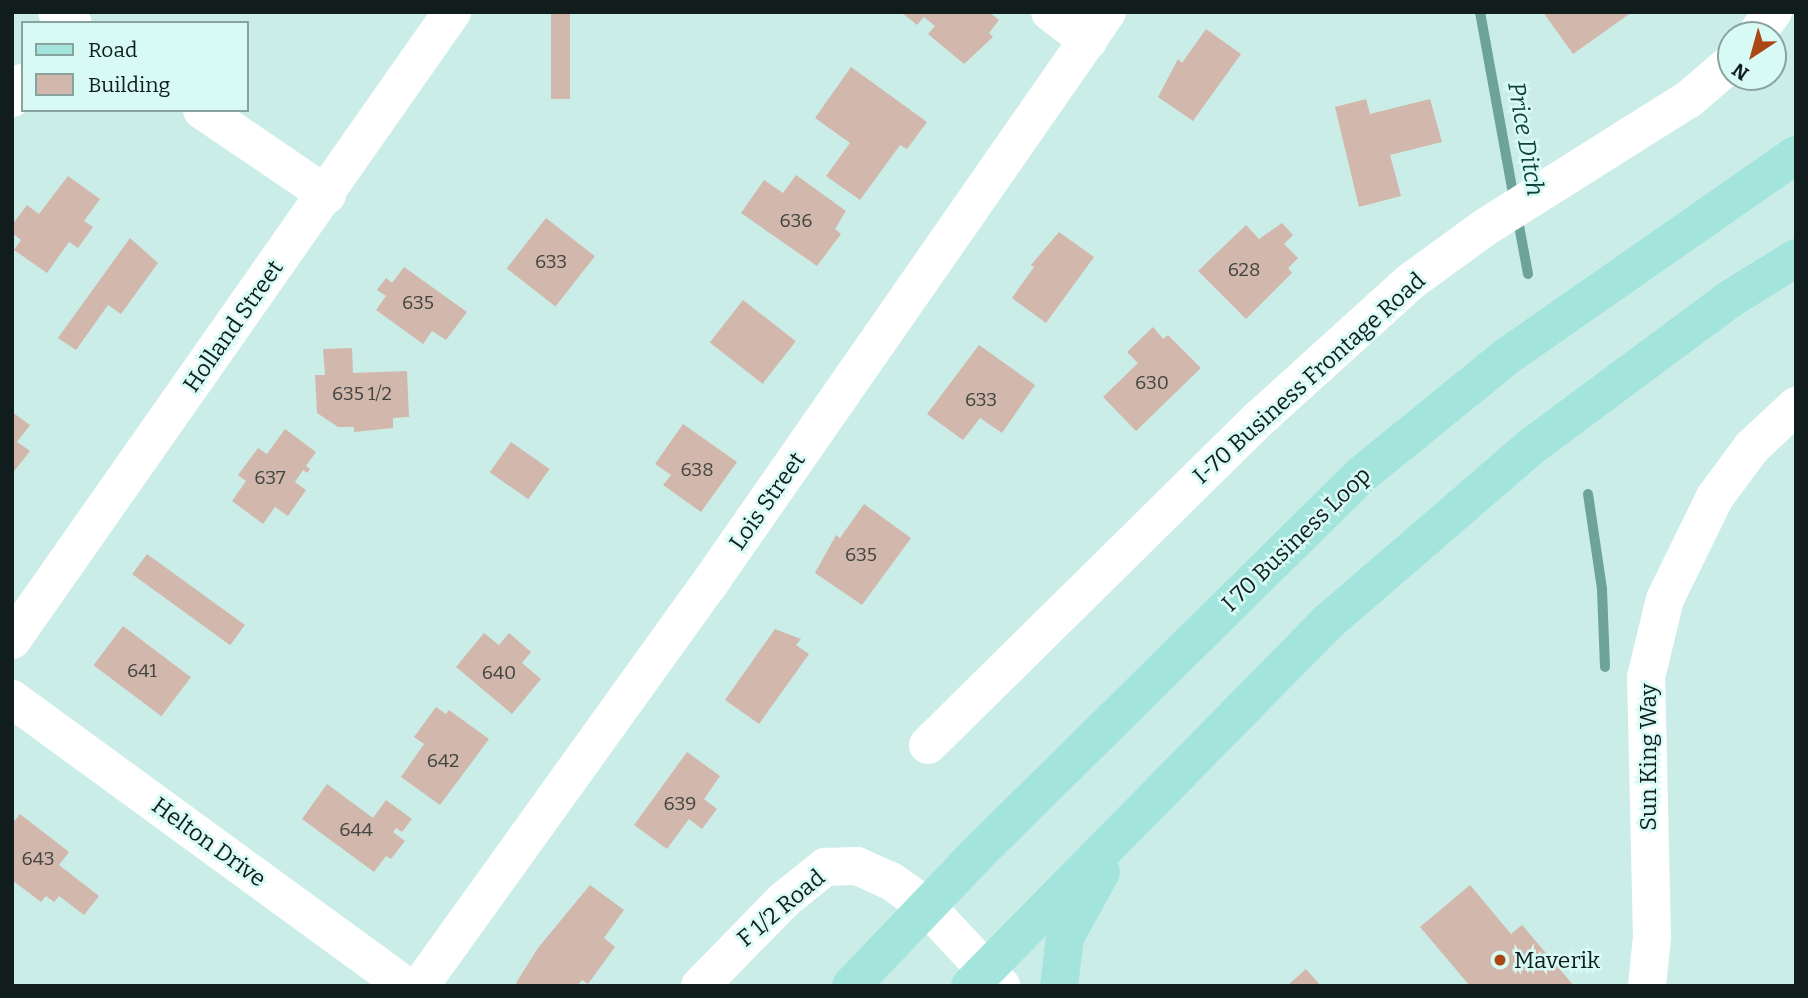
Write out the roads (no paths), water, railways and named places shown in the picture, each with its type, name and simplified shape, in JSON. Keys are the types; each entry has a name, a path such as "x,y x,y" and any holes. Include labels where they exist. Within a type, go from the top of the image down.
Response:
{"main road":[{"name":"I 70 Business Loop","path":"851,986 926,906 1361,475 1506,357 1796,155"},
{"path":"986,980 1209,739 1328,622 1532,446 1730,299 1796,258"},
{"path":"1059,986 1065,937 1077,908 1100,873 1209,739"}],"street":[{"name":"Holland Street","path":"12,640 327,195 452,12"},
{"path":"1050,12 1097,27"},
{"name":"Lois Street","path":"421,986 707,587 1097,27"},
{"name":"I-70 Business Frontage Road","path":"928,745 1260,418 1410,282 1484,228 1689,99 1717,75"},
{"path":"205,112 327,195"},
{"name":"Sun King Way","path":"1647,986 1652,937 1646,677 1665,599 1716,497 1752,447 1796,406"},
{"name":"Helton Drive","path":"12,699 406,986"},
{"name":"F 1/2 Road","path":"700,986 784,900 825,867 857,866 891,881 926,906 986,980"}],"waterway":[{"name":"Price Ditch","path":"1480,12 1514,199"},
{"name":"Price Ditch","path":"1517,215 1528,274"},
{"name":"Price Ditch","path":"1588,494 1602,589 1605,667"}],"place":[{"name":"Maverik","path":"1500,960"}]}
